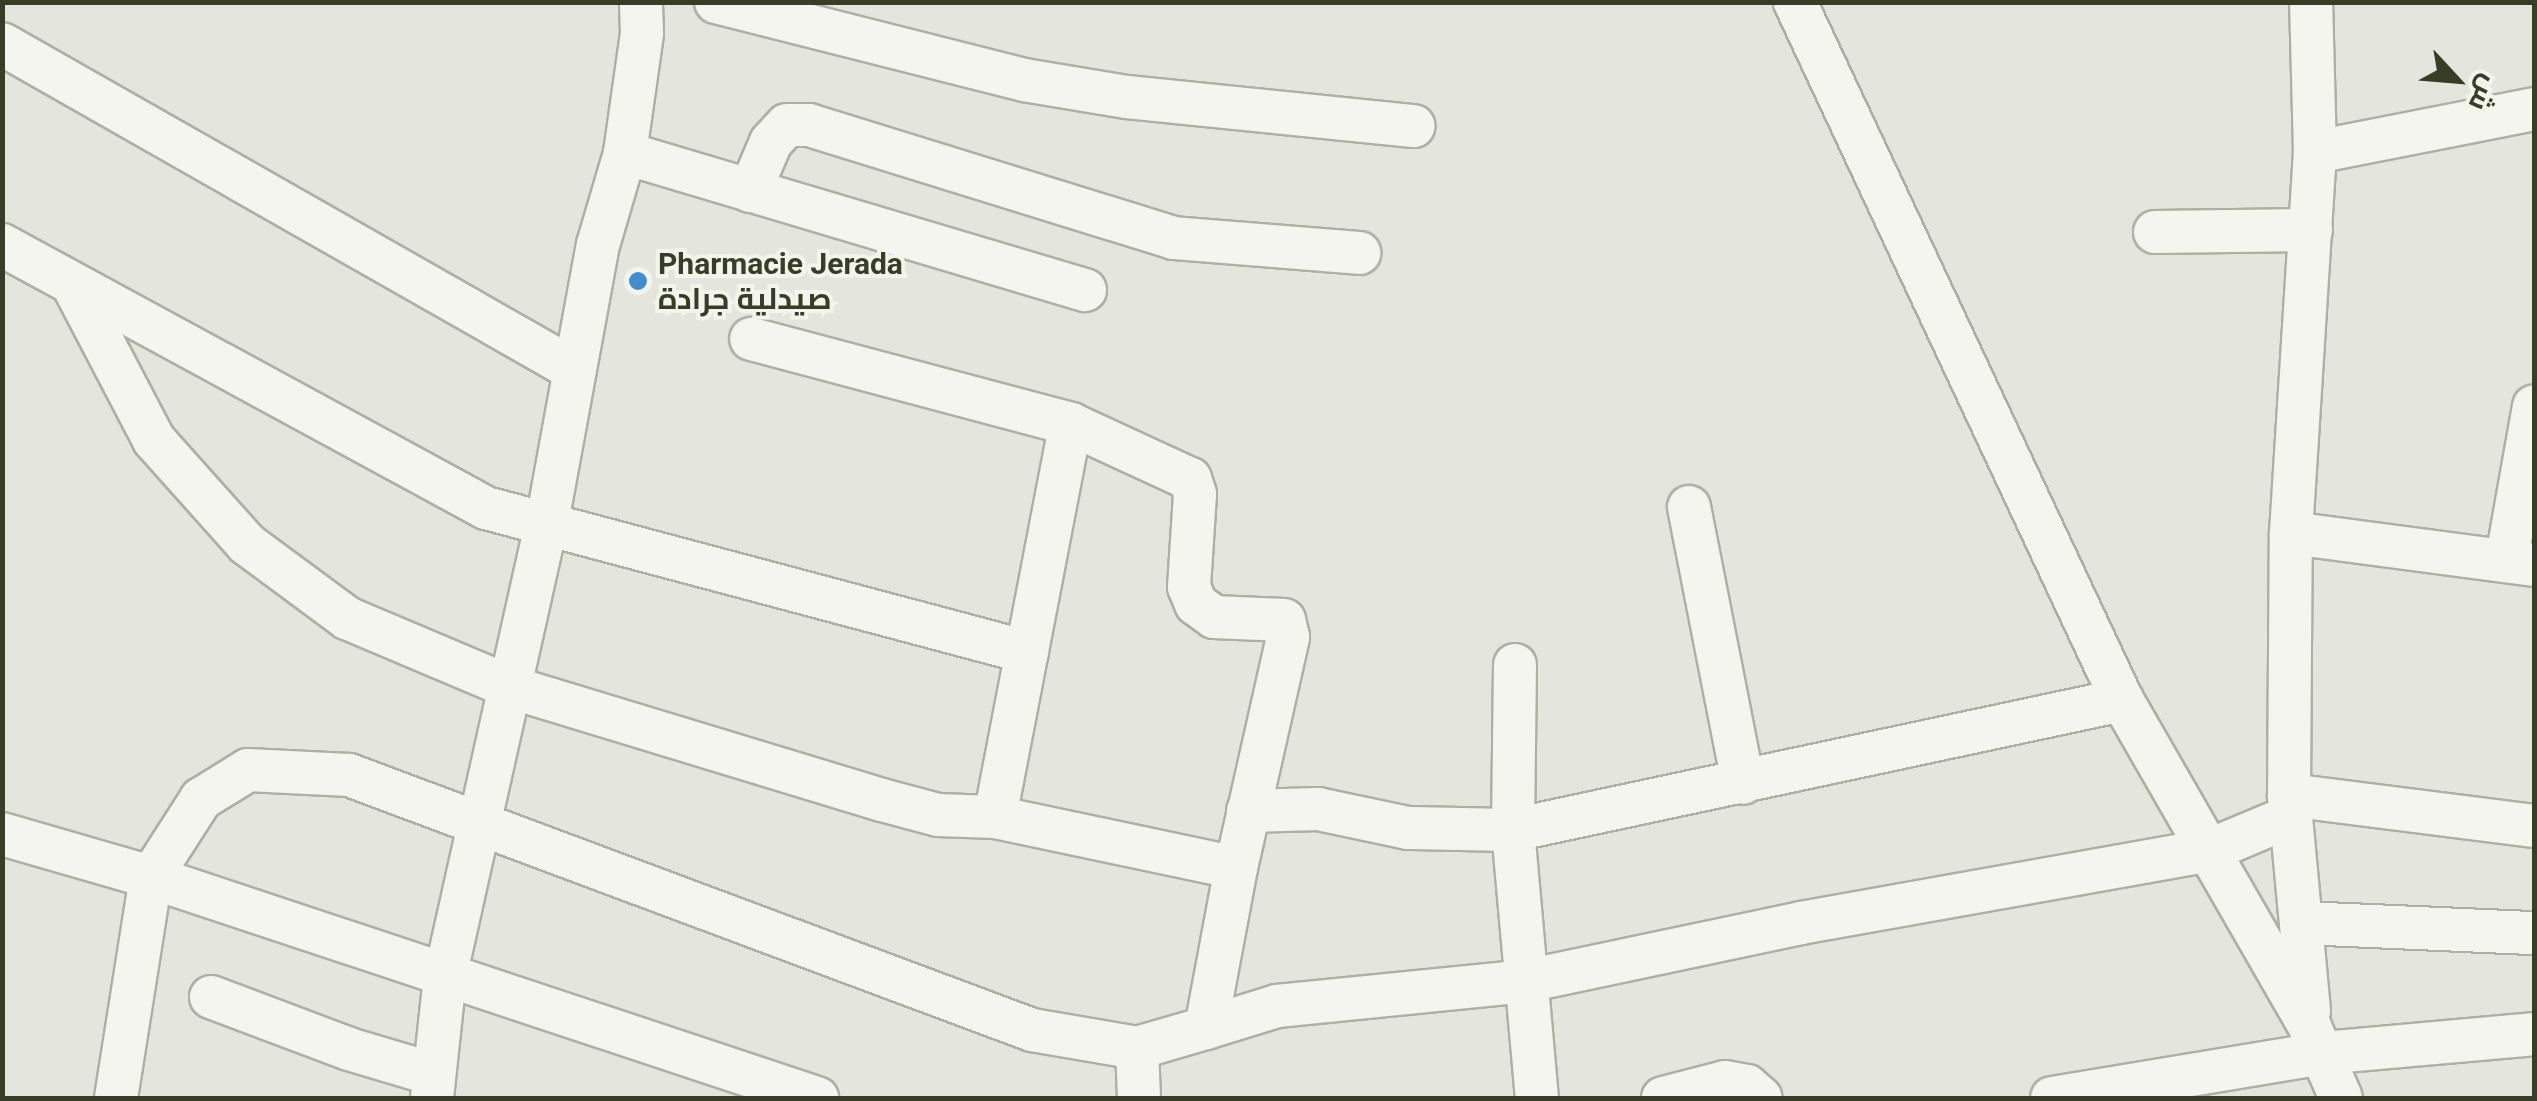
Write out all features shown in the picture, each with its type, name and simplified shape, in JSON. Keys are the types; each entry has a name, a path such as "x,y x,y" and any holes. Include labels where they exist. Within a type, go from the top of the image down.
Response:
{"street":[{"path":"211,997 349,1048 433,1086 444,977 482,825 547,522 598,245 624,153 642,34 641,2"},
{"path":"716,2 1024,80 1127,97 1414,126"},
{"path":"1795,2 2122,700 2316,1040 2341,1098"},
{"path":"2311,2 2315,152 2291,533 2290,805 2316,1040"},
{"path":"2,44 576,370"},
{"path":"2315,152 2534,109"},
{"path":"750,190 787,124 809,125 1174,238 1358,253"},
{"path":"624,153 1085,290"},
{"path":"2155,232 2311,230"},
{"path":"2,245 486,508 1027,652"},
{"path":"74,286 154,440 248,544 347,618 510,687 882,800 938,815 995,817 1236,868"},
{"path":"752,340 1071,424 1190,479 1194,494 1189,586 1196,604 1214,616 1284,620 1288,637 1236,868 1206,1028"},
{"path":"2291,533 2521,562 2534,406"},
{"path":"995,817 1071,424"},
{"path":"1688,507 1743,783"},
{"path":"1515,666 1514,830 1536,1098"},
{"path":"1248,811 1318,808 1408,828 1514,830 2122,700"},
{"path":"116,1098 152,877 201,798 248,770 349,775 1032,1030 1137,1048 1277,1006 1526,982 1801,923 2210,850 2290,805 2534,826"},
{"path":"4,846 152,877 817,1098"},
{"path":"2302,923 2534,932"},
{"path":"2052,1098 2316,1040 2534,1034"},
{"path":"1137,1048 1139,1098"},
{"path":"1662,1098 1725,1082 1747,1086 1761,1098"}],"place":[{"name":"Pharmacie Jerada صيدلية جرادة","path":"638,281"}]}
